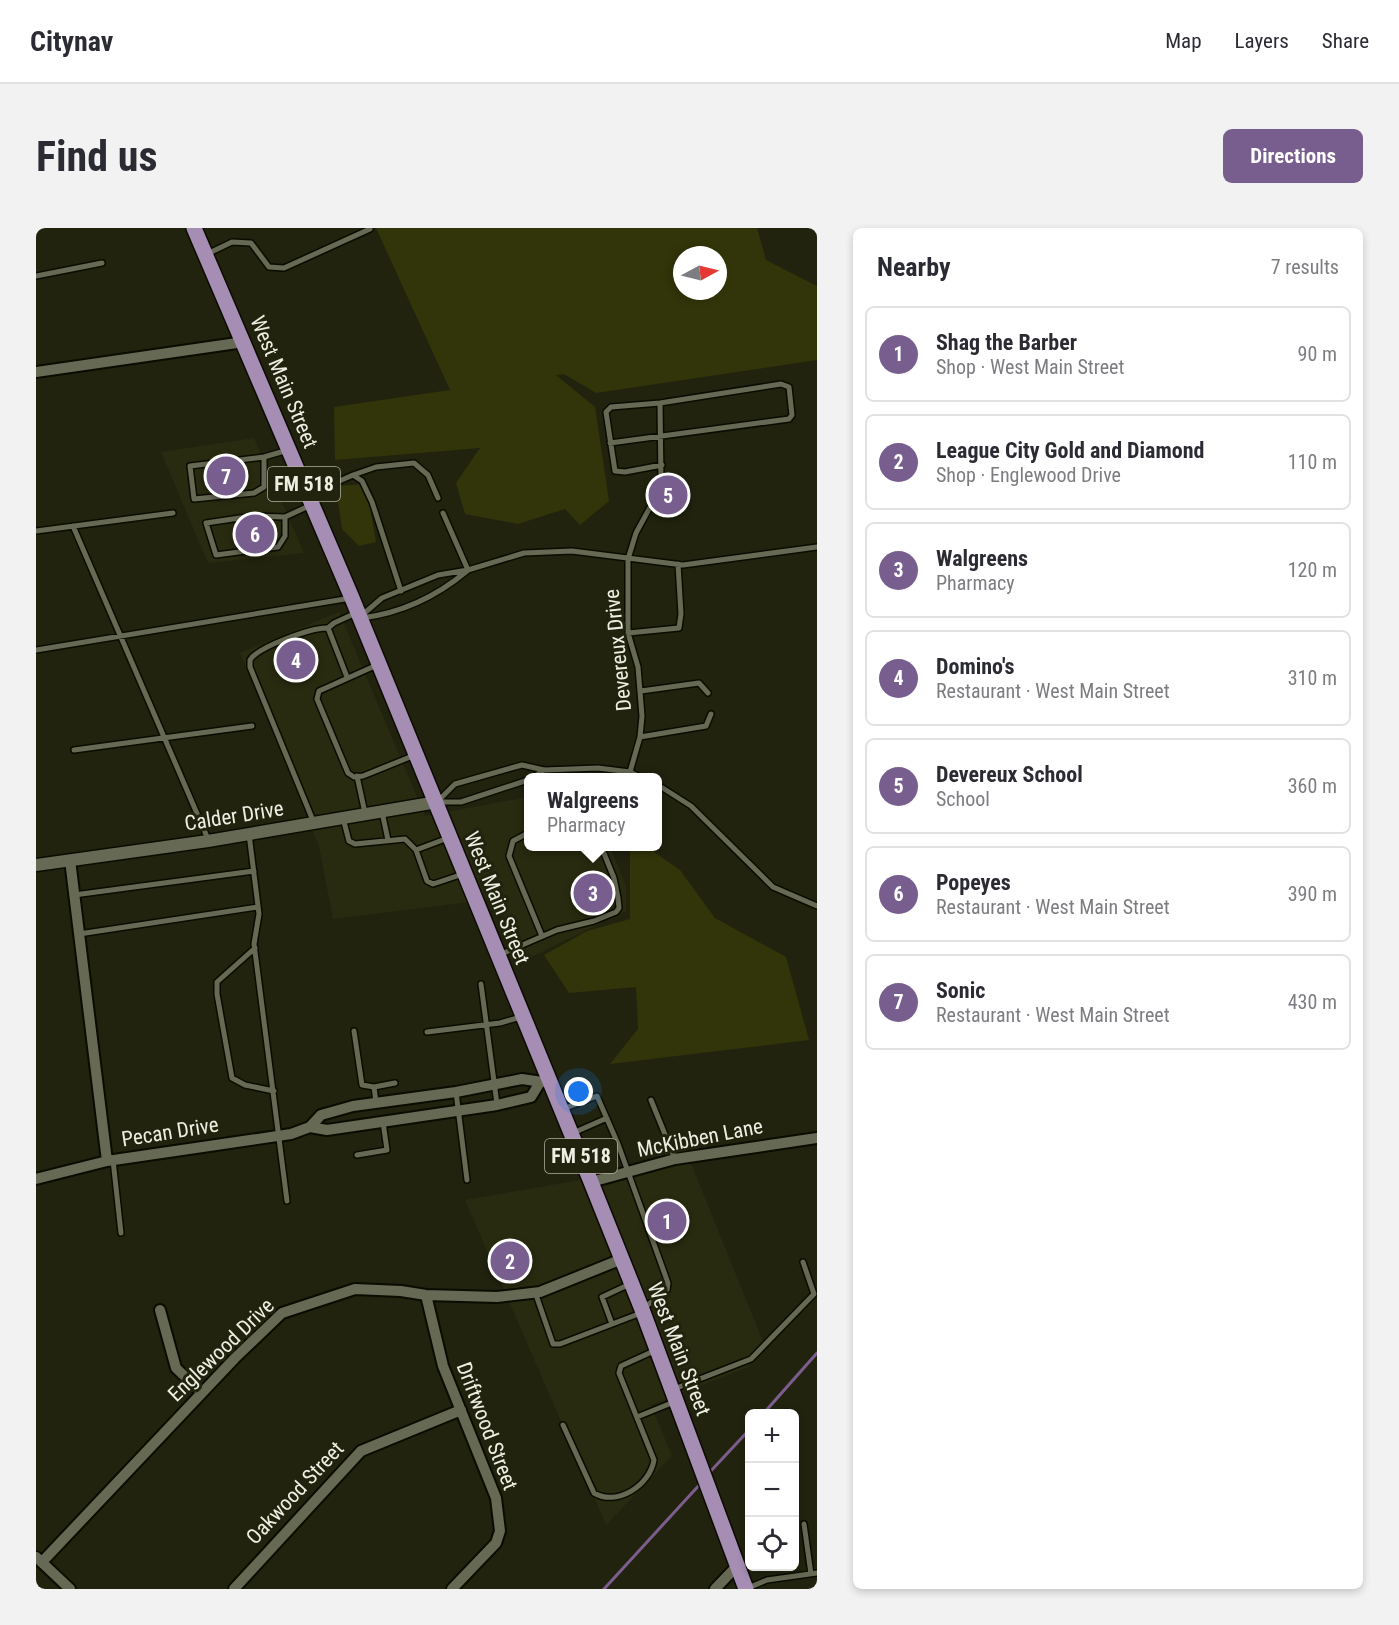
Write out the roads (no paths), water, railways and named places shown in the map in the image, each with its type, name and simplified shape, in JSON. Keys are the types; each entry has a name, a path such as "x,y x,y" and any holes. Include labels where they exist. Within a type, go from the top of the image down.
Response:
{"main road":[{"name":"West Main Street","path":"194,228 290,449 437,802 522,1016 543,1082 561,1110 643,1310 746,1589"}],"street":[{"path":"36,372 244,342"},
{"name":"Calder Drive","path":"36,865 208,841 437,802"},
{"path":"70,860 110,1161"},
{"name":"Pecan Drive","path":"310,1127 321,1115 330,1110 522,1080 543,1082"},
{"name":"Pecan Drive","path":"36,1179 110,1161 280,1135 310,1127 327,1130 497,1105 531,1097 543,1082"},
{"name":"McKibben Lane","path":"591,1182 675,1159 817,1138"},
{"name":"Englewood Drive","path":"39,1559 282,1313 355,1289 401,1291 426,1295 497,1297 535,1292 622,1259"},
{"name":"Driftwood Street","path":"426,1295 443,1366 496,1498 500,1531 496,1543 452,1589"},
{"path":"160,1310 176,1368 202,1393"},
{"name":"Oakwood Street","path":"234,1589 361,1450 461,1410"},
{"path":"39,1559 70,1589"},
{"path":"715,1589 737,1566"}],"lane":[{"path":"206,254 232,242 251,243 269,267 284,268 370,229"},
{"path":"36,276 102,263"},
{"path":"610,443 789,418 792,415 789,387 781,384 660,403 612,407 606,411 610,443 615,471 625,472 662,465"},
{"name":"Devereux Drive","path":"630,772 640,737 641,691 638,667 628,633 628,559 636,533 654,500 661,480 660,403"},
{"path":"264,457 264,487 254,493 194,499 190,466 264,457 290,449"},
{"path":"285,518 285,536 278,547 216,555 206,523 253,516 285,518 311,499 353,475 376,467 414,463 428,475 438,498"},
{"path":"353,475 362,481 372,502 400,591"},
{"path":"36,531 173,513"},
{"path":"443,513 468,570"},
{"path":"73,526 208,841"},
{"path":"314,823 250,667 250,660 257,652 312,629 328,628 356,610 438,574 468,570 524,553 549,550 678,564 817,547"},
{"path":"628,633 679,628 681,614 678,564"},
{"path":"36,650 356,610 386,615 443,591 468,570"},
{"path":"328,628 347,677"},
{"path":"378,664 319,691 317,699 348,773 357,776 416,754"},
{"path":"641,691 699,683 708,693"},
{"path":"640,737 706,726 711,714"},
{"path":"74,750 252,726"},
{"path":"437,802 455,784 522,765 544,770 598,768 630,772"},
{"path":"597,773 598,768"},
{"path":"539,773 544,770"},
{"path":"357,776 365,814"},
{"path":"437,802 461,802 524,780"},
{"path":"662,788 691,806 773,887 817,906"},
{"path":"382,812 388,840"},
{"path":"343,818 349,841 355,844 405,839 416,850 428,880 433,884 464,873"},
{"path":"249,834 258,907 255,948 287,1201"},
{"path":"524,835 513,841 509,856 542,936"},
{"path":"416,850 450,837"},
{"path":"497,956 542,936 594,921 619,908 614,878 603,851"},
{"path":"74,895 254,871"},
{"path":"79,934 258,907"},
{"path":"255,948 217,982 217,994 232,1078 245,1085 274,1091"},
{"path":"481,984 497,1105"},
{"path":"427,1032 488,1025 522,1016"},
{"path":"354,1031 362,1085 374,1087 395,1083"},
{"path":"374,1087 376,1103"},
{"path":"456,1092 467,1180"},
{"path":"535,1292 553,1344 560,1344 643,1310 667,1290 668,1283 629,1172 597,1096 561,1110"},
{"path":"651,1100 675,1159"},
{"path":"571,1134 607,1118"},
{"path":"357,1155 387,1150 382,1122"},
{"path":"582,1160 618,1144"},
{"path":"110,1161 121,1233"},
{"path":"637,1417 674,1395 751,1359 813,1294 803,1262"},
{"path":"612,1324 602,1297 631,1283"},
{"path":"563,1425 594,1493 602,1498 615,1498 640,1485 652,1472 654,1460 619,1373 621,1366 657,1350"},
{"path":"746,1589 766,1580 814,1574 804,1524"}],"waterway":[{"path":"767,1409 817,1353"},
{"path":"708,1474 745,1434"},
{"path":"604,1589 702,1482"}],"place":[{"name":"Sonic","path":"226,476"},
{"name":"Devereux School","path":"668,495"},
{"name":"Popeyes","path":"255,534"},
{"name":"Domino's","path":"296,660"},
{"name":"Walgreens","path":"593,893"},
{"name":"Shag the Barber","path":"667,1221"},
{"name":"League City Gold and Diamond","path":"510,1261"}]}
